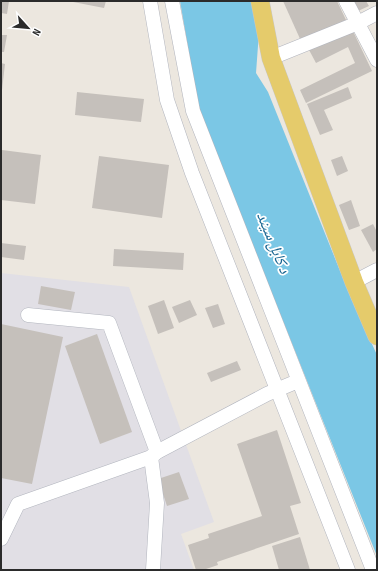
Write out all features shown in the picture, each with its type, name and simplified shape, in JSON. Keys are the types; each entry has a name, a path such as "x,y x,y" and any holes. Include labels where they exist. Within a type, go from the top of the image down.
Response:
{"main road":[{"path":"260,1 272,58 354,282 377,336"}],"street":[{"path":"150,1 166,100 227,265 348,570"},
{"path":"172,1 193,111 373,570"},
{"path":"346,1 377,60"},
{"path":"272,58 358,23 377,13"},
{"path":"354,282 377,270"},
{"path":"28,315 109,323 154,455 157,503 153,570"},
{"path":"1,539 18,504 154,455 277,390 298,381"}],"shaded area":[{"path":"1,273 129,287 214,522 181,534 194,570 1,570"}],"water":[{"name":"د کابل سيند","path":"180,1 254,1 259,32 256,73 268,92 351,298 377,355 377,556 199,111"}],"building":[{"path":"1,1 9,1 7,14 1,13"},
{"path":"68,1 106,1 104,8"},
{"path":"283,1 337,1 346,20 301,41"},
{"path":"353,1 366,1 369,6 358,11"},
{"path":"351,27 372,71 306,103 300,90 355,63 348,47 316,63 308,48"},
{"path":"1,35 7,35 4,52 1,52"},
{"path":"1,63 5,64 2,90 1,90"},
{"path":"348,87 352,98 324,110 333,130 320,135 307,104"},
{"path":"77,92 144,99 141,122 75,115"},
{"path":"2,150 41,155 35,204 1,200"},
{"path":"99,156 169,165 162,218 92,208"},
{"path":"342,156 348,171 337,176 331,160"},
{"path":"351,200 360,226 349,230 339,205"},
{"path":"373,224 377,232 377,249 373,252 361,230"},
{"path":"1,243 26,246 24,260 1,257"},
{"path":"114,249 184,253 183,270 113,266"},
{"path":"41,286 75,292 71,310 38,304"},
{"path":"164,300 174,328 158,334 148,306"},
{"path":"190,300 197,315 179,323 172,307"},
{"path":"218,304 225,324 213,328 205,308"},
{"path":"1,324 63,337 32,484 1,478"},
{"path":"97,334 132,432 100,444 65,346"},
{"path":"237,361 241,370 211,382 207,373"},
{"path":"277,430 301,503 290,506 299,534 217,562 218,565 203,570 196,570 188,545 209,538 208,534 262,516 237,444"},
{"path":"179,472 189,499 167,506 158,479"},
{"path":"300,537 310,570 279,570 272,546"}]}
